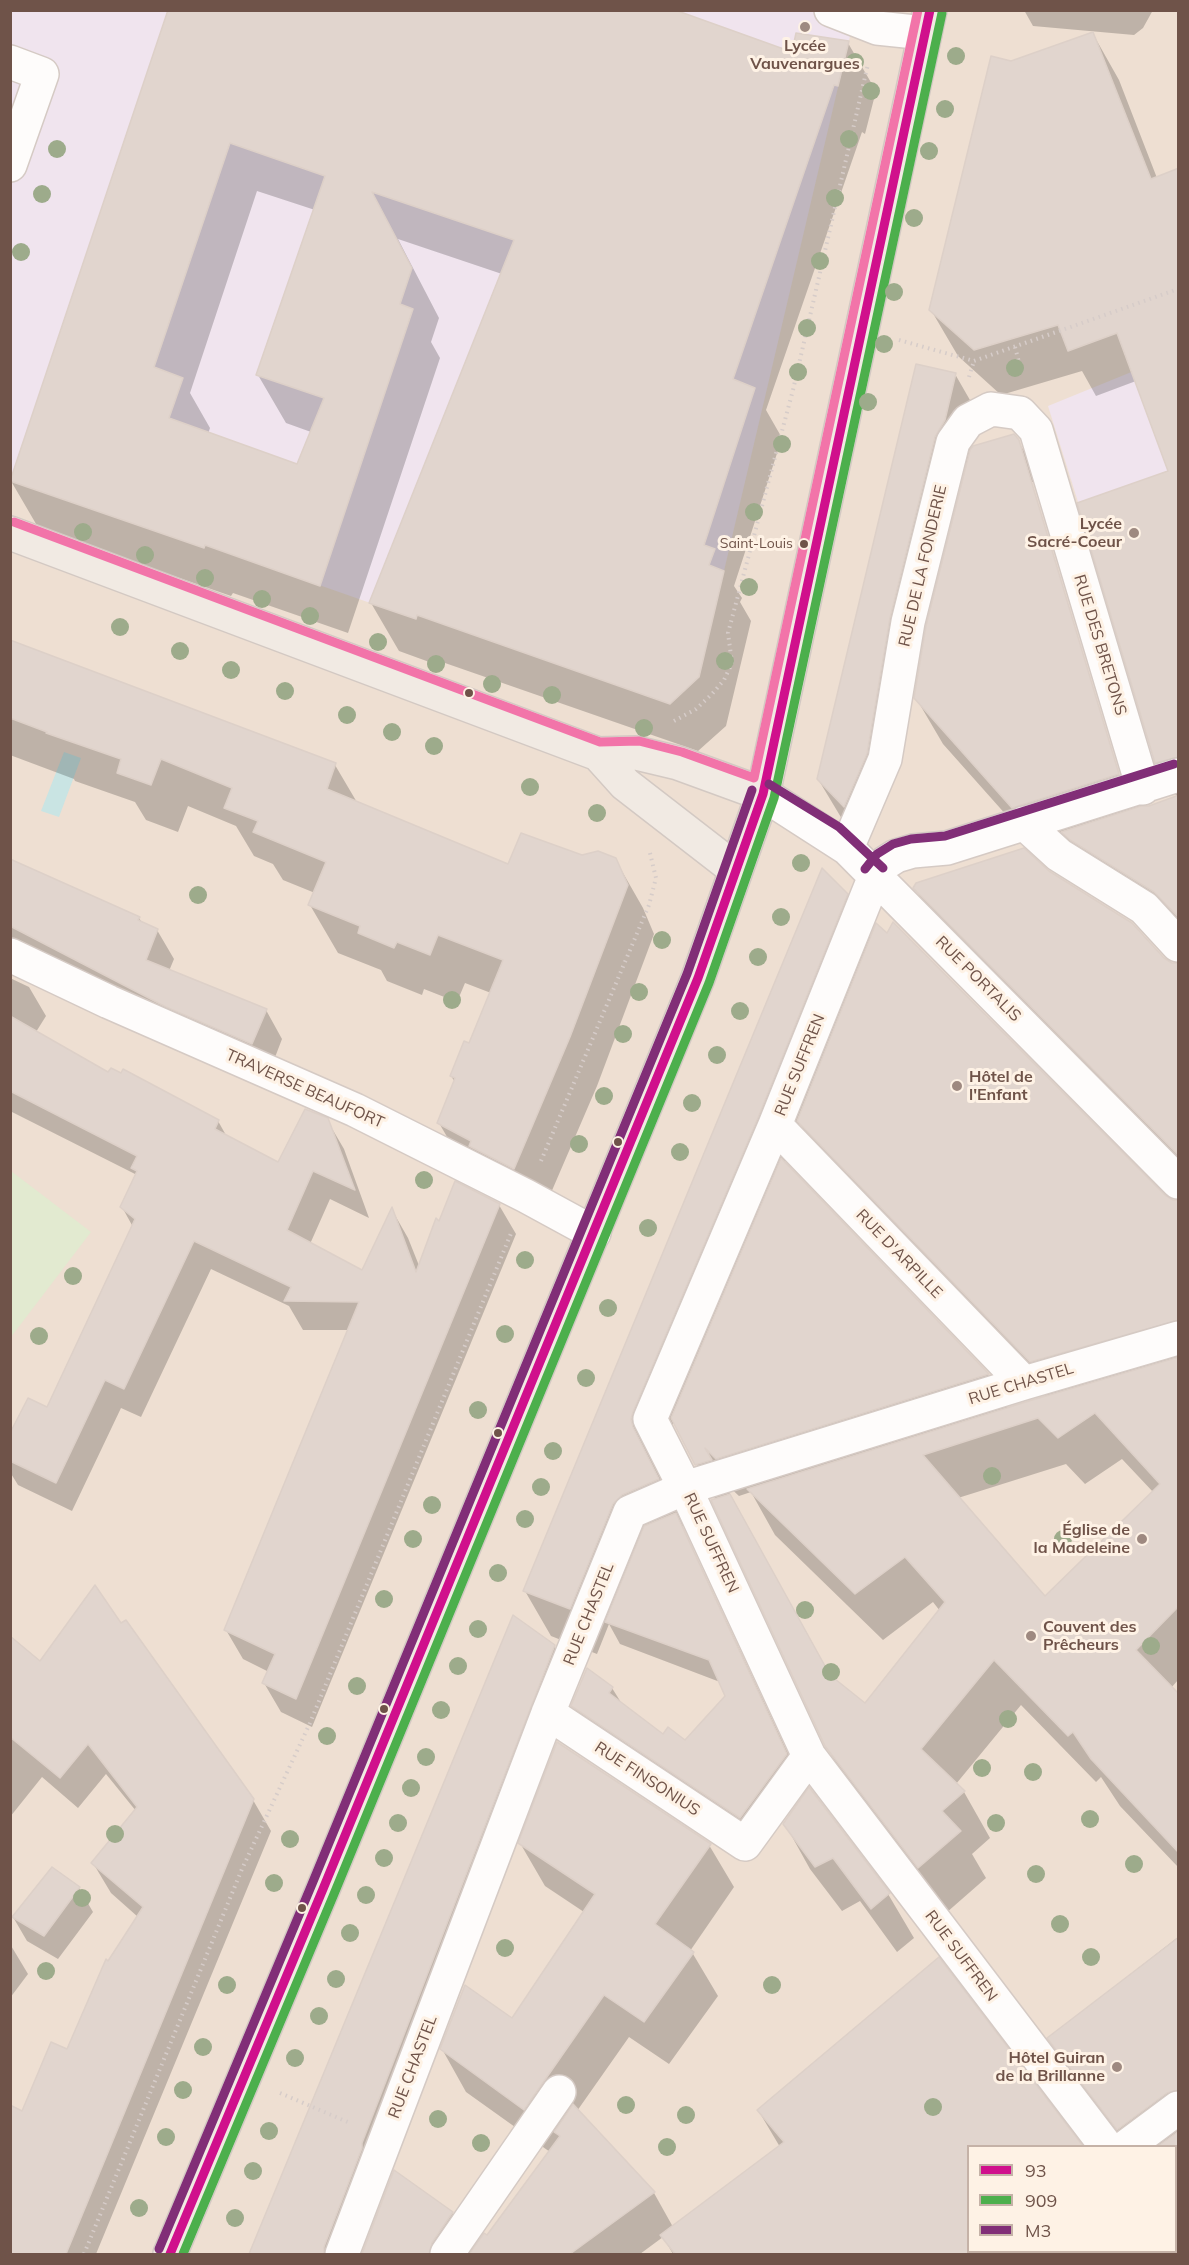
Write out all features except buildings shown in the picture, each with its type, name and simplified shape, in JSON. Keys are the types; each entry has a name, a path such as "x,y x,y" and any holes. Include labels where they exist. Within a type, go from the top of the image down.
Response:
{"main road":[{"path":"170,2254 698,978 763,794 927,22"},
{"path":"10,533 598,754 636,753 678,763 763,794"},
{"path":"598,754 625,784 736,870"}],"street":[{"path":"831,10 877,28 927,22"},
{"path":"10,62 42,74 10,165"},
{"name":"RUE DES BRETONS","path":"953,442 968,421 991,409 1020,413 1036,430 1143,788"},
{"name":"RUE DE LA FONDERIE","path":"848,848 885,759 908,622 953,442"},
{"path":"875,876 885,863 896,856 913,851 947,848 1179,775"},
{"name":"RUE PORTALIS","path":"763,794 848,848 1179,1182"},
{"path":"1024,823 1059,855 1144,908 1179,945"},
{"name":"RUE SUFFREN","path":"875,876 775,1125 650,1419 685,1488 809,1756 1105,2145"},
{"name":"TRAVERSE BEAUFORT","path":"10,955 109,1002 355,1110 594,1233"},
{"name":"RUE D'ARPILLE","path":"775,1125 1024,1383"},
{"name":"RUE CHASTEL","path":"342,2254 548,1713 630,1512 685,1488 1024,1383 1179,1338"},
{"name":"RUE FINSONIUS","path":"548,1713 745,1844 809,1756"},
{"path":"447,2254 559,2092"},
{"path":"1127,2145 1179,2108"}],"path":[{"path":"666,724 696,709 724,680 732,663 728,633 793,390 877,28"},
{"path":"913,344 974,361 1179,289"},
{"path":"84,2254 242,1869 310,1723 526,1196 649,905 656,878 646,846"},
{"path":"243,2078 387,2138"}],"shaded area":[{"path":"11,11 1178,11 1178,2254 11,2254"},
{"path":"11,11 856,11 699,677 670,704 418,615 416,619 205,545 204,548 11,481"},
{"name":"Lycée Sacré-Coeur","path":"1178,353 1178,749 1152,758 1101,563 1078,502 1048,406"}],"green space":[{"path":"11,1171 91,1232 10,1337"}],"water":[{"path":"64,752 81,758 59,817 41,811"}],"transit line":[{"path":"14,522 600,742 639,741 682,752 754,778 918,10"},
{"name":"93","path":"170,2254 323,1889 698,978 763,794 930,10"},
{"name":"909","path":"183,2254 334,1894 709,983 774,798 942,13"},
{"name":"M3","path":"865,869 877,854 893,844 911,839 945,836 1174,764"},
{"name":"M3","path":"769,784 839,827 883,868"},
{"name":"M3","path":"159,2249 687,974 752,790"}],"place":[{"name":"Lycée Vauvenargues","path":"805,27"},
{"name":"Lycée Sacré-Coeur","path":"1134,533"},
{"name":"Saint-Louis","path":"804,544"},
{"name":"Hôtel de l'Enfant","path":"957,1086"},
{"name":"Église de la Madeleine","path":"1142,1539"},
{"name":"Couvent des Prêcheurs","path":"1031,1636"},
{"name":"Hôtel Guiran de la Brillanne","path":"1117,2067"}]}
